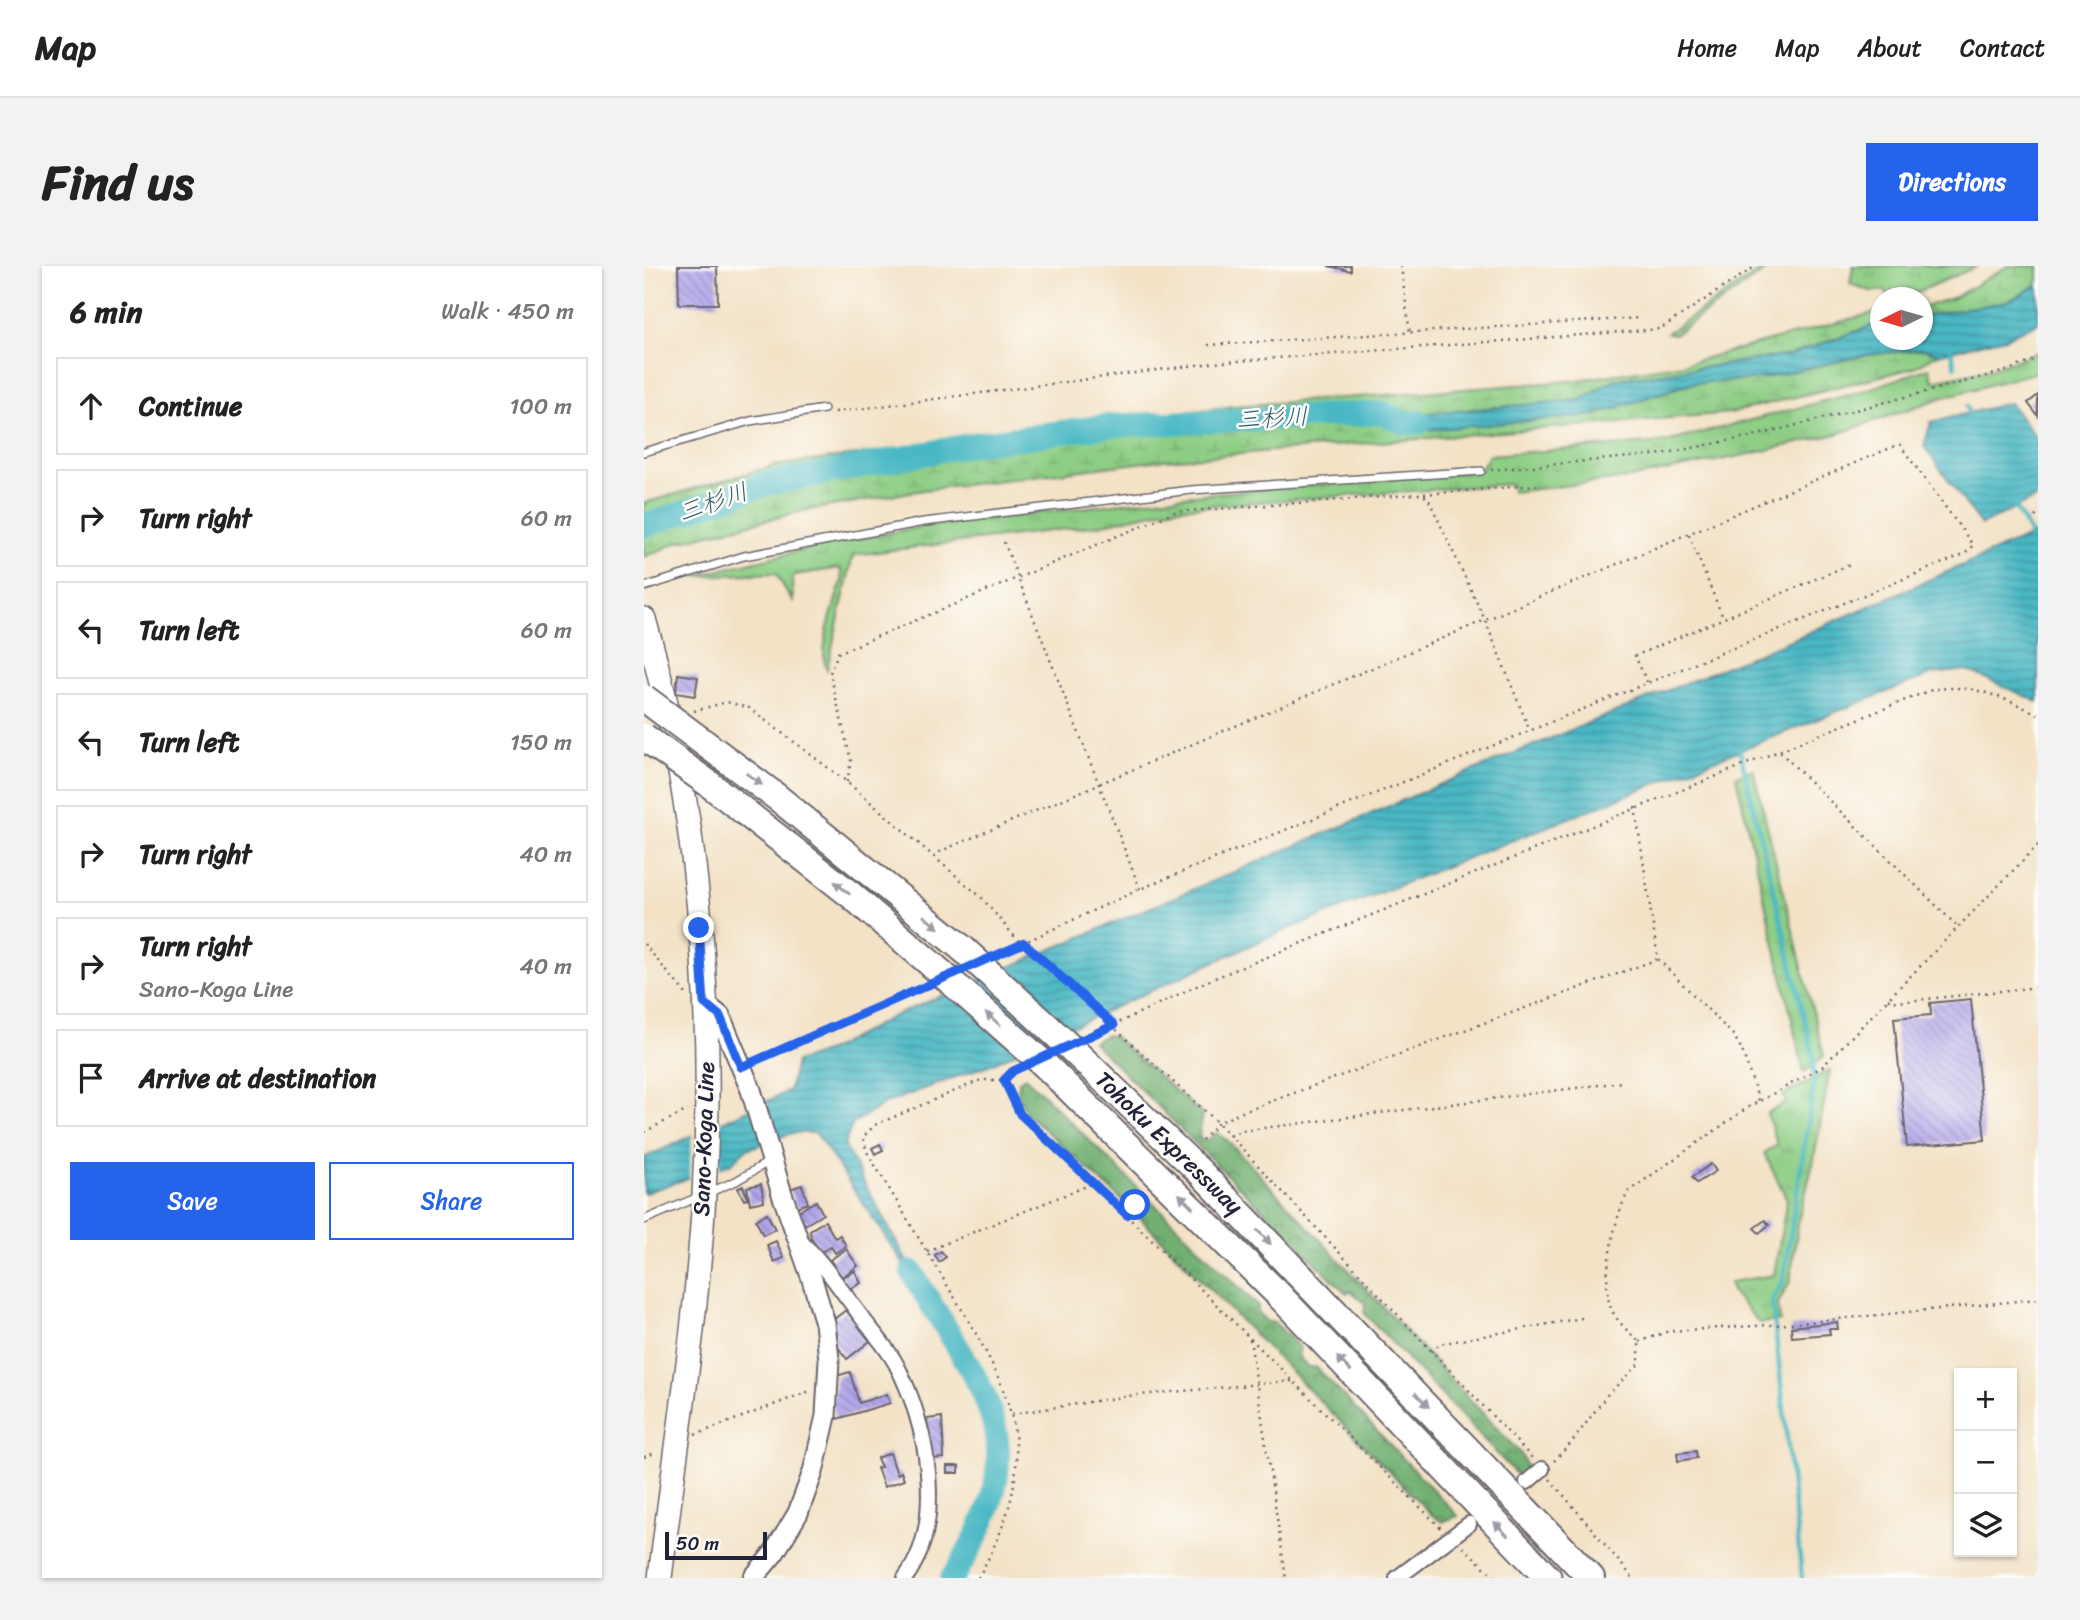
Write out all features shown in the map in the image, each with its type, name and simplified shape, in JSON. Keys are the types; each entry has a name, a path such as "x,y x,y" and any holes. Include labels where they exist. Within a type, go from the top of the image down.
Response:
{"highway":[{"name":"Tohoku Expressway","path":"644,698 778,797 975,954 1079,1046 1591,1578"},
{"name":"Tohoku Expressway","path":"644,737 708,783 851,895 1035,1065 1277,1293 1548,1578"}],"main road":[{"name":"Sano-Koga Line","path":"644,619 670,726 690,849 704,1003 707,1111 704,1188 660,1578"}],"street":[{"path":"704,1003 720,1016 756,1106 825,1323 829,1383 826,1416 814,1472 798,1513 775,1553 753,1578"},
{"path":"801,1242 820,1259 894,1361 916,1413 927,1473 928,1528 923,1548 905,1578"},
{"path":"1527,1482 1542,1469"},
{"path":"1397,1578 1469,1524"}],"lane":[{"path":"644,452 750,421 824,410"},
{"path":"644,587 744,556 923,522 1191,490 1481,471"},
{"path":"644,1220 704,1188 736,1181 773,1158"}],"path":[{"path":"1401,266 1410,334"},
{"path":"824,410 837,412 1212,363 1660,329 1756,266"},
{"path":"1208,345 1640,318"},
{"path":"1481,471 1662,454 1762,433 2006,371 2038,359"},
{"path":"934,857 941,851 1099,783 1900,445 1973,545 1965,554 1140,889 1024,943 975,954"},
{"path":"847,782 851,761 830,673 838,653 1175,512 1537,485"},
{"path":"1421,494 1428,498 1485,620 1530,731"},
{"path":"1689,535 1723,618"},
{"path":"1004,542 1140,889"},
{"path":"1647,683 1635,656 1853,563"},
{"path":"1079,1046 1114,1025 1205,982 1635,807 1943,688 1970,687 1986,691 2038,714"},
{"path":"670,726 701,707 727,702 749,708 847,782 989,905 1014,936 1114,1025 1230,1136 1542,1469 1633,1578"},
{"path":"1780,752 1957,926"},
{"path":"1635,807 1658,959 1734,1036 1742,1050 1759,1101"},
{"path":"1542,1469 1572,1442 1607,1395 1634,1372 1639,1364 1639,1342 1612,1312 1606,1287 1619,1207 1637,1185 1759,1101 1822,1067 2038,845"},
{"path":"644,944 686,994 704,1003"},
{"path":"1202,1140 1218,1124 1237,1114 1658,959"},
{"path":"741,1067 934,972"},
{"path":"1888,999 1898,1002 2038,987"},
{"path":"978,1578 1009,1513 1016,1465 1012,1415 989,1354 867,1152 863,1137 875,1125 981,1080 1004,1080 1035,1065"},
{"path":"1004,1080 1020,1114 1127,1215 1450,1536 1496,1578"},
{"path":"1230,1136 1240,1131 1622,1082"},
{"path":"927,1251 1094,1183"},
{"path":"1127,1215 1135,1205"},
{"path":"1639,1342 1669,1331 1788,1324 2038,1298"},
{"path":"1432,1352 1439,1344 1587,1317"},
{"path":"1249,1337 1286,1578"},
{"path":"1012,1415 1128,1396 1293,1381"},
{"path":"694,1436 829,1383"}],"green space":[{"path":"1767,266 1772,266 1675,334 1667,333"},
{"path":"1853,266 1978,266 1929,287 1870,287 1870,291 1850,284"},
{"path":"2008,266 2038,266 2038,285 2009,301 1933,314 1933,304 1955,297"},
{"path":"1870,314 1870,327 1790,355 1614,380 1580,400 1388,417 1382,421 1594,415 1691,383 1759,379 1866,355 1914,350 1938,354 1913,368 1730,413 1153,461 923,490 803,511 678,542 644,557 644,503 773,466 1234,406 1571,381 1684,364"},
{"path":"2038,352 2038,372 1944,397 1837,434 1629,478 1513,492 1511,484 1175,508 1099,525 853,555 827,670 824,651 842,580 840,568 795,575 792,578 793,603 776,573 695,576 793,552 925,526 1183,496 1480,471 1489,455 1666,442 1863,391 1929,368 1933,381 1990,369"},
{"path":"1753,769 1824,1056 1804,1072 1736,776"},
{"path":"1106,1035 1113,1036 1202,1114 1199,1137 1205,1142 1216,1133 1227,1140 1521,1454 1526,1466 1520,1478 1364,1313 1365,1303 1351,1291 1346,1293 1093,1042"},
{"path":"1830,1070 1813,1164 1799,1217 1790,1282 1778,1303 1780,1321 1759,1323 1732,1292 1730,1282 1774,1275 1787,1199 1764,1153 1777,1145 1767,1113 1786,1103 1783,1095"},
{"path":"1025,1077 1258,1306 1258,1313 1267,1322 1275,1323 1300,1348 1298,1356 1308,1367 1316,1367 1458,1516 1442,1522 1432,1515 1137,1215 1135,1204 1125,1203 1026,1113 1018,1094 1019,1081"}],"water":[{"path":"2038,285 2038,323 2005,338 1938,354 1927,350 1933,350 1933,314 2009,301"},
{"path":"1870,327 1870,350 1914,350 1866,355 1759,379 1691,383 1594,415 1404,432 1381,421 1388,417 1580,400 1614,380 1790,355"},
{"path":"2010,403 2038,440 2038,497 1981,525 1924,446 1931,422"},
{"path":"2038,532 2038,702 1967,670 1932,674 1264,939 991,1064 886,1103 853,1123 844,1145 929,1302 816,1133 792,1133 745,1150 731,1164 644,1193 644,1158 789,1091 796,1062 828,1051 894,1016 1505,757 1803,635"}],"pier":[{"path":"721,1120 720,1171 689,1181 692,1133"}],"building":[{"path":"678,266 717,266 718,304 679,304"},
{"path":"1328,266 1351,266 1351,271"},
{"path":"2038,395 2038,416 2028,403"},
{"path":"678,674 698,677 695,696 676,693"},
{"path":"1971,999 1985,1140 1907,1147 1894,1018 1931,1015 1930,1003"},
{"path":"880,1144 883,1150 875,1154 872,1148"},
{"path":"1711,1164 1716,1171 1697,1183 1692,1177"},
{"path":"761,1184 764,1201 750,1204 747,1187"},
{"path":"802,1185 808,1203 796,1207 790,1189"},
{"path":"743,1186 748,1198 744,1200 738,1188"},
{"path":"816,1201 823,1214 805,1225 797,1212"},
{"path":"767,1213 775,1229 763,1235 756,1220"},
{"path":"1765,1220 1769,1225 1759,1233 1754,1228"},
{"path":"825,1221 835,1238 840,1235 846,1246 835,1253 831,1246 820,1253 811,1238 810,1230"},
{"path":"776,1241 784,1258 774,1262 767,1245"},
{"path":"846,1249 858,1266 842,1277 830,1260"},
{"path":"941,1251 946,1257 939,1262 935,1255"},
{"path":"855,1271 861,1283 848,1290 842,1277"},
{"path":"846,1310 870,1341 847,1359 831,1338 837,1334 829,1323"},
{"path":"1837,1322 1838,1329 1829,1329 1830,1334 1792,1337 1791,1327"},
{"path":"850,1372 859,1403 887,1394 890,1403 837,1419 832,1405 836,1376"},
{"path":"942,1417 944,1458 931,1459 927,1419"},
{"path":"1696,1451 1697,1458 1678,1461 1677,1453"},
{"path":"890,1453 897,1474 901,1472 904,1480 884,1487 877,1468 881,1467 877,1458"},
{"path":"947,1466 959,1466 959,1473 947,1473"}],"waterway":[{"path":"1950,346 1955,366"},
{"path":"1967,406 1971,416"},
{"name":"三杉川","path":"644,526 763,485 974,444 1106,426 1382,413 1405,423 1420,422"},
{"path":"2014,506 2033,537"},
{"path":"1739,747 1813,1054 1814,1084 1783,1281 1772,1300 1802,1578"},
{"path":"912,1272 980,1386 993,1419 998,1453 994,1489 979,1530 952,1578"}],"route":[{"path":"699,928 704,1003 720,1016 741,1067 1024,943 1114,1025 1013,1071 1004,1080 1020,1114 1127,1215 1135,1205"}]}
